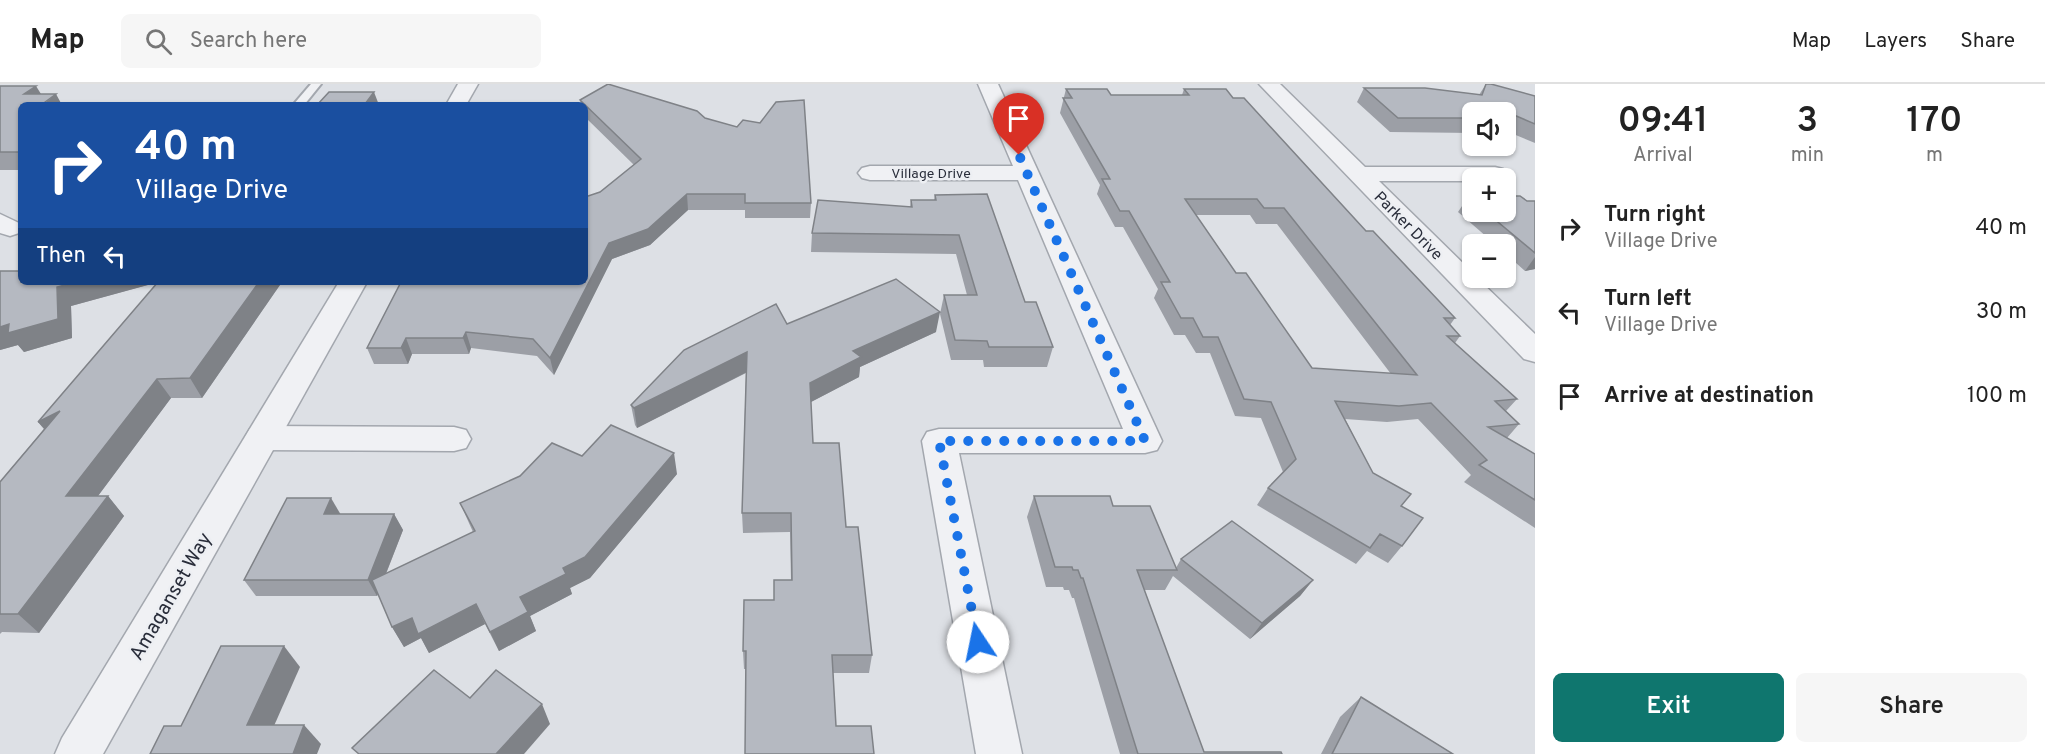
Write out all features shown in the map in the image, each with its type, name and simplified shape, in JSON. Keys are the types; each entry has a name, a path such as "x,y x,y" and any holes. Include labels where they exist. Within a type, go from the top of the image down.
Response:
{"street":[{"path":"458,102 468,84"},
{"path":"988,84 1145,441 939,441 999,754"},
{"name":"Parker Drive","path":"1269,84 1535,352"},
{"name":"Village Drive","path":"870,173 1027,173"},
{"name":"Parker Drive","path":"1359,174 1462,174"},
{"name":"Amaganset Way","path":"78,754 351,285"},
{"path":"262,438 454,439"}],"lane":[{"path":"301,102 316,84"}],"building":[{"path":"608,84 697,111 705,118 737,127 743,120 760,123 776,102 804,100 811,203 745,203 745,194 687,194 648,229 609,243 588,284 588,196 600,192 641,159 588,108 588,102 580,100"},
{"path":"1486,84 1491,84 1535,96 1535,124 1516,116 1516,102 1462,102 1462,118 1398,118 1364,88 1425,88 1482,95"},
{"path":"0,86 36,86 24,94 56,94 45,102 18,102 18,152 0,152"},
{"path":"1066,89 1107,89 1111,95 1189,95 1184,89 1226,89 1233,98 1244,98 1366,231 1373,231 1455,318 1444,318 1460,336 1447,336 1517,399 1495,401 1519,424 1488,427 1535,454 1535,500 1479,465 1487,460 1431,403 1399,406 1335,401 1373,473 1411,494 1401,506 1423,518 1402,546 1380,534 1370,548 1268,488 1296,459 1271,402 1244,399 1218,337 1203,337 1193,318 1181,318 1161,282 1170,282 1129,211 1120,211 1102,179 1110,179 1063,98 1072,98","holes":["1185,199 1257,199 1264,208 1284,208 1417,375 1312,368 1246,273 1236,273"]},
{"path":"329,92 374,92 366,102 320,102"},
{"path":"987,194 1025,302 1036,302 1053,347 989,347 987,341 955,340 944,295 977,295 959,235 812,233 818,200 912,207 911,200 936,200 935,195"},
{"path":"1516,196 1527,201 1535,201 1535,253 1516,237 1516,234 1512,234 1498,222 1516,222"},
{"path":"0,271 18,271 18,285 65,285 57,287 58,319 8,333 9,324 0,327"},
{"path":"896,279 940,312 853,351 861,357 810,383 813,443 839,443 846,527 858,527 872,655 832,655 836,726 871,726 874,754 745,754 744,600 774,600 774,580 792,580 791,513 742,513 747,352 634,408 631,405 684,350 776,304 787,324"},
{"path":"155,285 257,285 190,378 157,379 66,496 108,496 18,614 0,614 0,482 60,411 38,422"},
{"path":"399,285 587,285 550,358 533,339 466,332 463,338 406,338 401,348 367,348"},
{"path":"611,425 674,453 585,557 563,568 566,574 520,597 528,612 490,632 476,604 418,634 412,618 392,627 372,580 475,531 460,503 520,476 552,443 582,456"},
{"path":"1034,496 1110,496 1113,506 1150,506 1177,570 1137,570 1204,752 1281,752 1282,754 1138,754 1083,578 1078,570 1073,570 1072,567 1055,567"},
{"path":"287,498 331,498 324,514 394,514 368,580 244,580"},
{"path":"1232,521 1313,580 1262,623 1181,559"},
{"path":"221,646 284,646 247,725 304,725 293,754 150,754 164,726 181,726"},
{"path":"434,670 470,698 496,670 542,704 496,754 359,754 352,748"},
{"path":"1361,697 1453,754 1332,754"}],"route":[{"path":"978,642 939,441 1145,441 1019,155"}]}
